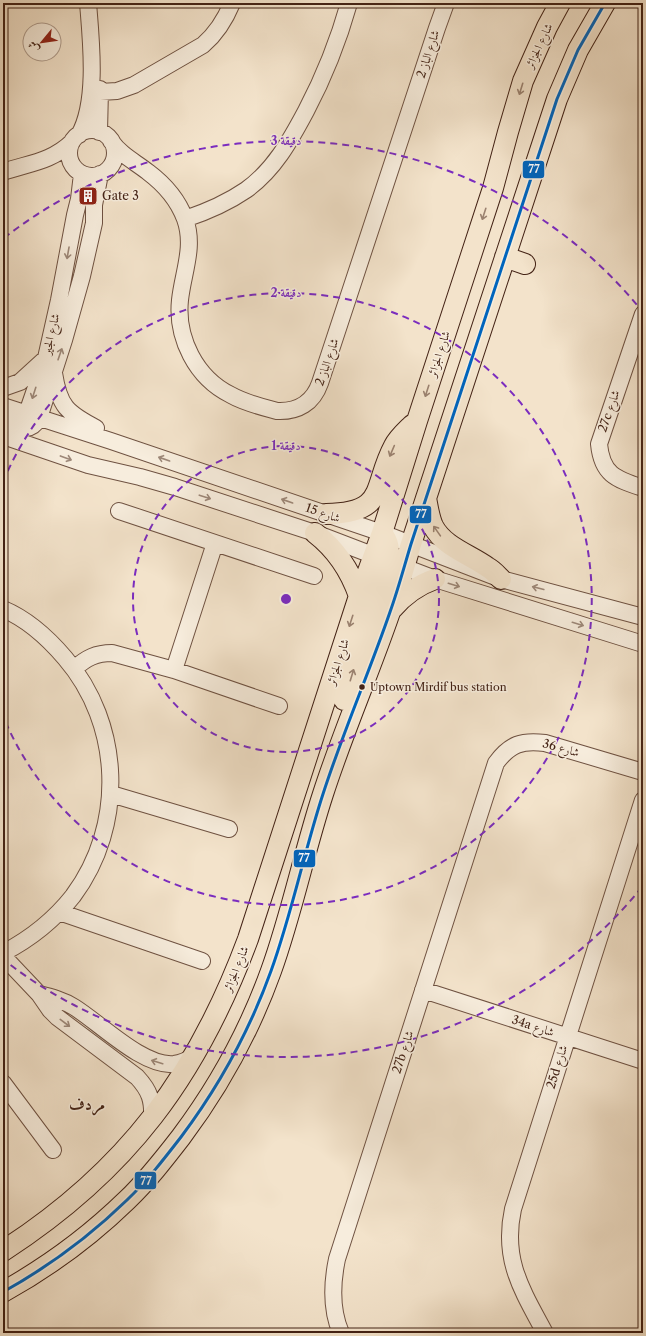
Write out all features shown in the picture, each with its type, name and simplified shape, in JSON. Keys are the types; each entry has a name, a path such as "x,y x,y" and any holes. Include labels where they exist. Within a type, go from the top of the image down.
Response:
{"main road":[{"name":"شارع الجزائر","path":"3,1292 34,1273 76,1243 128,1199 163,1160 198,1113 221,1080 248,1027 271,972 323,793 391,611 389,561 382,533 493,188 524,81 547,27 560,3"},
{"name":"شارع الجزائر","path":"3,1250 40,1226 92,1184 127,1149 152,1120 194,1056 227,993 248,939 359,596 389,561 410,544 557,99 567,74 588,32 606,3"},
{"path":"505,257 525,264"},
{"path":"326,514 343,514 354,512 364,507 372,500 378,490 394,445 399,438 417,421"},
{"path":"426,498 429,515 434,527 445,540 452,546 488,567 501,579"},
{"path":"315,533 332,548 346,566 359,596"},
{"path":"323,793 323,775 326,757 389,561"},
{"path":"391,611 409,593 435,579"}],"street":[{"path":"78,171 70,158 69,153 87,113 90,91 88,3"},
{"path":"98,3 100,92 105,137 114,151 113,162 104,172"},
{"path":"100,92 117,91 134,85 203,45 221,26 232,3"},
{"path":"185,219 213,209 246,190 260,179 283,152 293,137 323,78 349,3"},
{"name":"شارع الباز 2","path":"105,137 121,153 133,163 147,171 164,187 179,206 185,219 188,233 188,259 180,299 179,314 183,338 193,360 208,379 231,395 277,411 301,408 313,397 320,383 446,3"},
{"path":"3,172 48,159 61,152 75,138 88,131 105,137"},
{"path":"48,159 61,162 91,176 120,165 133,163"},
{"name":"شارع الجير","path":"50,365 75,215 73,197 78,171"},
{"name":"شارع الجير","path":"31,420 50,365 74,308 94,223 94,202 104,172"},
{"path":"75,215 84,215 91,219 94,223"},
{"name":"27c شارع","path":"643,314 599,444 600,456 605,467 613,476 643,488"},
{"path":"3,388 20,382 50,365 57,390 68,411 102,432 111,441"},
{"name":"شارع 15","path":"3,406 31,420 111,441 382,533 501,579 643,617"},
{"path":"3,422 23,428 31,420"},
{"path":"31,420 30,436 39,448"},
{"name":"شارع 15","path":"3,436 88,465 158,482 315,533 435,579 643,644"},
{"path":"119,511 314,576"},
{"path":"174,670 215,543"},
{"path":"3,609 32,626 54,646 74,669 88,691 101,722 110,767 110,794 106,823 95,858 85,877 73,896 59,912 32,936 3,953"},
{"path":"74,669 82,661 91,656 101,653 112,653 174,670 279,706"},
{"name":"شارع 36","path":"492,773 500,758 512,747 522,742 533,741 545,742 643,772"},
{"name":"27b شارع","path":"341,1333 335,1313 333,1295 337,1259 492,773"},
{"path":"110,794 229,829"},
{"name":"25d شارع","path":"544,1333 518,1281 513,1267 509,1238 510,1223 513,1209 567,1037 643,800"},
{"path":"59,912 202,961"},
{"path":"3,956 39,994 57,1017 137,1077 146,1086 152,1102 152,1120"},
{"name":"34a شارع","path":"423,990 643,1061"},
{"path":"39,994 56,999 73,1007 134,1050 153,1061 163,1064 174,1064 185,1061 194,1056"},
{"path":"3,1083 53,1150"}],"transit line":[{"name":"77","path":"3,1292 68,1250 127,1200 162,1162 181,1137 221,1078 243,1037 271,971 292,905 323,794 393,604 411,544 557,99 578,50 605,3"}],"place":[{"name":"Gate 3","path":"88,196"},
{"name":"Uptown Mirdif bus station","path":"362,687"}],"district":[{"name":"مردف","path":"87,1104"}]}
